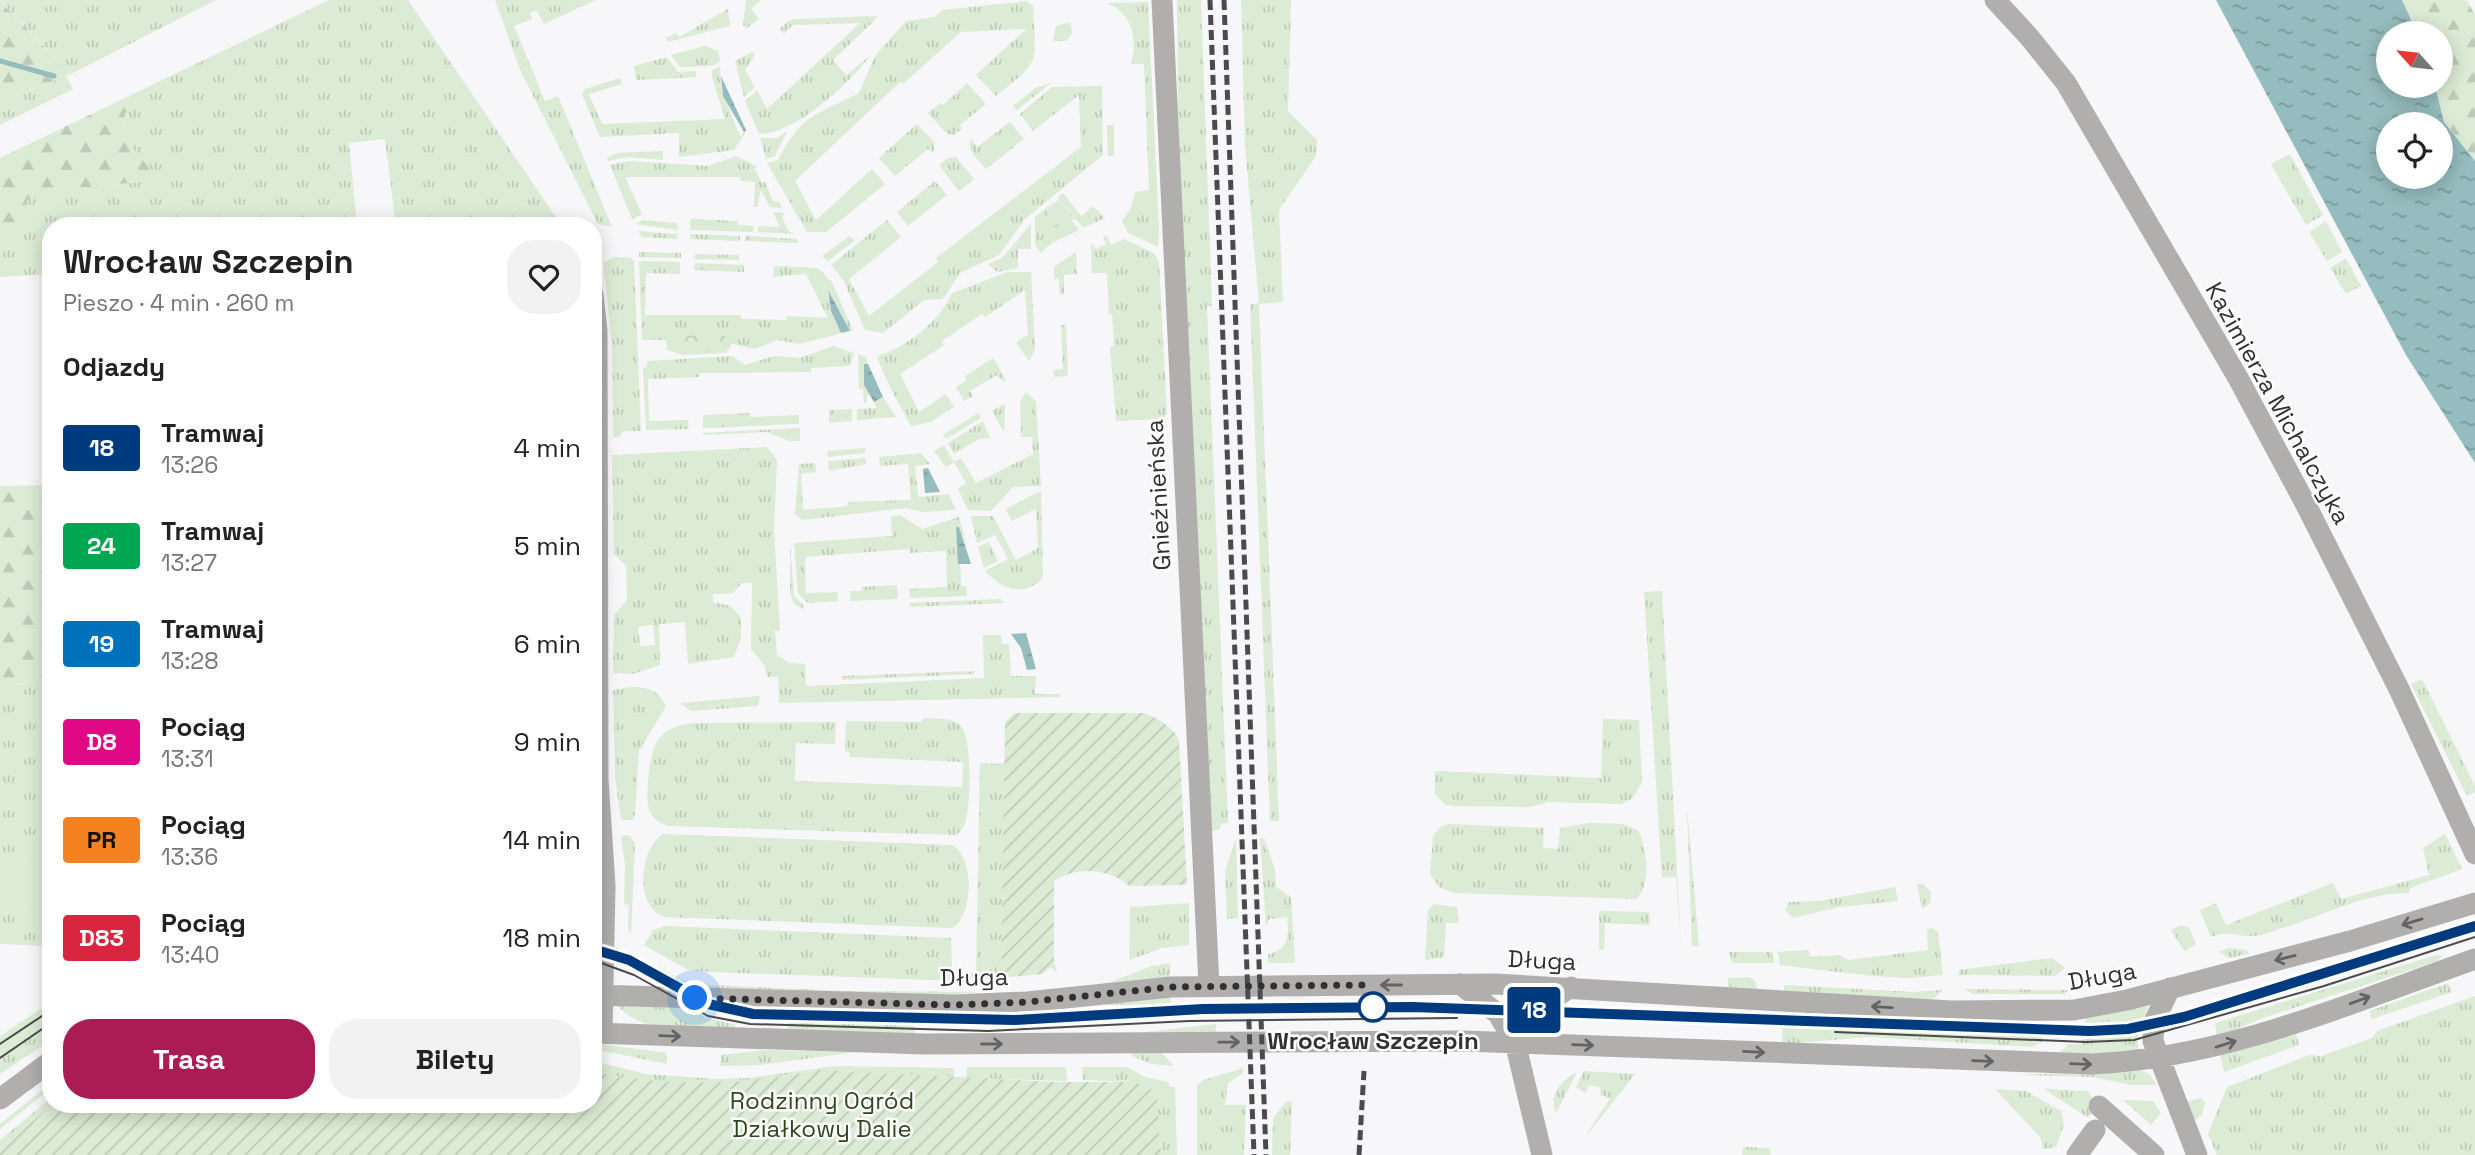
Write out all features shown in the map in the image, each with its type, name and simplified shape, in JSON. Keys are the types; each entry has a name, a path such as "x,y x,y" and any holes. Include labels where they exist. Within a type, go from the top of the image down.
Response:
{"street":[{"name":"Gnieźnieńska","path":"1163,0 1209,986"},
{"name":"Kazimierza Michalczyka","path":"1995,0 2031,37 2066,83 2238,378 2304,500 2399,689 2475,854"},
{"path":"602,832 606,886 602,940"},
{"name":"Długa","path":"602,995 954,1005 1209,986 1460,984 1572,987 1951,1011 2074,1010 2350,941 2475,903"},
{"path":"602,1033 924,1044 1515,1042 2092,1064 2160,1059 2200,1052 2475,959"},
{"path":"1460,984 1498,1014 1515,1042 1542,1155"},
{"path":"1515,1042 1529,1015 1572,987"},
{"path":"2170,988 2154,1022 2153,1041 2197,1155"},
{"path":"0,1099 42,1067"},
{"path":"2099,1106 2154,1155"},
{"path":"2077,1155 2095,1129"}],"green space":[{"path":"0,0 216,0 71,74"},
{"path":"329,0 408,0 556,217 395,217 385,139 349,143 356,217 42,217 42,275 0,277 0,245 31,193 158,180 121,134 129,96"},
{"path":"495,0 596,0 544,24 536,10 530,13 532,19 514,26 545,101 558,96 612,227 602,225 602,217 594,217 521,72"},
{"path":"746,0 761,0 751,9 759,19 747,28 743,25"},
{"path":"1177,0 1201,0 1212,306 1207,306 1228,823 1221,824 1219,830 1211,831 1178,127"},
{"path":"1241,0 1291,0 1288,111 1317,140 1316,156 1279,210 1283,302 1259,304 1279,821 1270,821 1250,304 1259,303 1245,146"},
{"path":"2402,0 2467,0 2475,15 2475,161 2453,133 2453,112 2442,112 2438,98 2454,98 2454,21 2412,21"},
{"path":"0,1 71,74 0,101"},
{"path":"1027,1 1033,6 1035,50 1029,67 996,96 976,75 1026,29 961,32 903,84 900,82 795,181 816,220 872,169 885,184 826,232 807,232 767,163 778,160 803,124 859,93 875,56 906,21 935,17 942,10"},
{"path":"1148,2 1158,247 1128,233 1122,221 1131,208 1135,192 1149,190 1144,64 1131,64 1134,45 1131,28 1122,13 1107,3"},
{"path":"728,9 730,26 668,42 666,38 676,33 679,37"},
{"path":"877,18 833,60 846,75 871,55 849,79 821,105 789,126 759,134 745,101 757,90 767,109 860,23 793,25 784,34 779,29 790,20"},
{"path":"1071,22 1072,34 1066,41 1053,41 1056,26"},
{"path":"705,46 718,51 720,62 711,66 680,67 671,55"},
{"path":"752,52 755,55 745,70 755,87 744,97 735,61"},
{"path":"667,57 678,72 696,71 696,77 636,80 634,66"},
{"path":"720,67 722,92 740,136 746,131 734,150 679,157 679,133 600,137 582,94 585,89 620,78 622,84 589,94 602,124 725,119 712,77 712,70"},
{"path":"66,76 73,89 0,125 0,101"},
{"path":"967,83 986,104 960,125 962,129 953,135 947,134 928,113 940,103 943,105"},
{"path":"1051,83 1017,110 1013,106 1035,88"},
{"path":"1102,86 1103,155 1025,219 999,255 960,273 943,299 924,300 883,333 865,330 844,281 831,265 887,220 901,237 849,279 869,316 938,262 936,258 1081,147 1079,95 1033,131 1020,114 1052,87"},
{"path":"129,96 121,134 159,180 32,193 0,245 0,158"},
{"path":"1010,122 1024,139 986,169 970,147 971,139 977,147"},
{"path":"917,124 934,142 934,150 932,152 928,149 895,176 879,158"},
{"path":"1107,125 1114,125 1114,156 1108,156"},
{"path":"787,132 775,156 766,159 760,138 777,138"},
{"path":"663,151 663,160 628,157 608,161 607,158 616,153"},
{"path":"2290,154 2323,215 2306,225 2271,164"},
{"path":"736,156 758,167 754,168 762,183 765,182 773,201 779,202 782,208 770,207 761,190 757,207 754,207 755,182 741,181 740,177 625,177 642,214 632,219 610,165 628,161 708,166"},
{"path":"956,157 974,179 959,191 939,165 948,158"},
{"path":"935,181 947,195 908,226 897,212"},
{"path":"1063,193 1081,216 1093,206 1105,218 1083,228 1058,197"},
{"path":"1059,199 1075,219 1051,229 1040,215"},
{"path":"1054,201 1040,215 1051,228 1071,220 1079,230 1052,243 1041,253 1035,245 1035,217"},
{"path":"773,212 784,213 782,218 789,231 795,234 758,232 758,226 780,227"},
{"path":"691,219 738,221 738,225 754,226 753,232 690,230"},
{"path":"645,220 677,223 678,230 635,224"},
{"path":"2326,221 2342,252 2327,261 2309,232"},
{"path":"1031,224 1031,249 1018,249 1018,268 997,272 988,264 1002,258"},
{"path":"638,231 677,234 677,239 642,237"},
{"path":"690,234 740,236 740,241 690,239"},
{"path":"745,236 797,239 799,243 745,241"},
{"path":"850,236 854,241 828,261 822,256"},
{"path":"1107,236 1111,245 1124,239 1154,253 1159,261 1167,414 1163,419 1116,421 1110,347 1114,346 1107,273 1092,273 1091,243 1096,249 1106,244 1103,237"},
{"path":"639,252 681,253 681,258 639,257"},
{"path":"1076,252 1077,274 1064,275 1064,295 1060,295 1059,279 1054,279 1054,267"},
{"path":"695,254 739,255 739,260 694,259"},
{"path":"614,257 631,258 634,261 641,431 623,431 619,437 613,437 612,344 604,268 604,263"},
{"path":"2346,258 2361,286 2346,294 2330,268"},
{"path":"639,261 680,262 680,274 646,273 645,315 741,315 742,319 786,320 787,316 828,318 806,274 773,277 774,266 818,268 832,282 853,331 850,331 827,290 831,311 841,333 799,344 777,340 755,349 732,344 726,353 683,355 667,350 666,340 642,340"},
{"path":"695,263 744,265 744,272 694,270"},
{"path":"1008,272 1031,272 1035,350 1029,361 1016,342 1028,335 1025,290 985,317 982,314 942,341 944,345 900,374 919,412 946,394 954,407 930,422 911,426 877,356 900,346 921,332 939,314 952,293"},
{"path":"1061,325 1066,325 1068,376 1054,377 1053,370 1063,369"},
{"path":"721,334 732,341 725,350 681,353 676,342 686,336"},
{"path":"833,346 854,353 850,366 811,368 811,372 700,373 699,377 648,379 649,421 688,420 689,429 646,430 643,368 647,367 647,361 733,356 745,365 774,356 800,358"},
{"path":"858,354 866,357 868,364 865,364 864,385 870,395 867,395 867,403 864,403 863,389 859,389"},
{"path":"993,358 1005,378 1004,382 997,375 970,391 973,396 964,401 956,387 967,380 965,376"},
{"path":"1026,392 1036,401 1041,486 1013,487 991,511 968,510 958,489 966,483 954,462 961,458 976,483 1033,454 1032,437 1021,437 1020,402"},
{"path":"883,397 896,417 857,420 857,409 877,408 874,402"},
{"path":"1004,404 1005,407 1004,432 992,411"},
{"path":"852,409 852,421 829,423 829,410"},
{"path":"750,413 750,417 799,415 799,424 703,428 703,415"},
{"path":"978,413 981,418 946,439 943,435"},
{"path":"983,421 990,438 979,439 954,454 948,443"},
{"path":"800,428 800,441 789,441 767,432 703,435 703,433"},
{"path":"944,445 954,462 946,467 934,451"},
{"path":"767,447 777,460 774,530 780,631 775,631 777,656 790,663 805,664 806,686 984,678 983,635 1001,635 1002,644 1009,644 1011,676 1036,676 1035,694 1060,694 1060,697 779,703 778,677 767,677 765,666 751,649 752,583 742,583 733,593 713,594 713,602 730,606 741,617 741,638 734,657 688,664 685,622 659,624 660,665 633,674 613,673 614,615 627,600 626,566 614,554 612,455","holes":["653,625 655,645 640,646 638,627"]},
{"path":"865,448 865,453 828,457 827,451"},
{"path":"921,453 930,464 915,466 918,497 949,494 956,510 922,512 906,508 802,520 795,514 799,464 815,463 816,472 801,474 803,510 848,506 848,502 911,500 908,464 880,466 879,457"},
{"path":"866,458 866,464 829,471 828,461"},
{"path":"42,485 42,684 0,683 0,486"},
{"path":"1041,491 1043,578 1028,588 1013,589 998,582 985,571 1008,559 995,535 977,543 971,516 993,516 1016,560 1038,548 1036,509 1012,521 1006,509"},
{"path":"900,515 922,529 959,517 968,550 959,527 961,586 966,586 967,596 910,598 909,589 947,587 946,551 910,553 909,549 805,557 806,593 838,592 838,601 808,603 798,594 794,543 892,536 891,517"},
{"path":"989,542 998,561 984,568 978,547"},
{"path":"790,544 794,596 804,610 794,604 790,593"},
{"path":"897,585 898,599 850,601 850,591 862,591 862,587"},
{"path":"1662,591 1681,946 1676,877 1662,878 1644,592"},
{"path":"1000,599 1005,603 910,607 910,603"},
{"path":"974,671 974,674 842,680 842,676"},
{"path":"2422,679 2475,786 2475,792 2467,796 2411,684"},
{"path":"0,683 42,684 42,946 0,944"},
{"path":"630,687 651,690 666,706 639,751 633,820 621,820 615,777 613,690"},
{"path":"760,696 758,706 691,711 680,703"},
{"path":"1014,713 1143,713 1169,727 1179,740 1187,885 1129,886 1112,876 1093,871 1063,876 1054,881 1054,959 1057,973 1051,967 1042,974 1001,978 1005,722"},
{"path":"924,718 953,721 961,726 965,733 969,758 967,815 961,831 955,835 669,826 657,821 649,810 649,774 652,754 658,740 675,727 696,723 836,722 835,744 796,743 795,781 962,787 963,762 850,757 849,752 845,751 846,721 921,722"},
{"path":"1603,719 1639,720 1642,782 1633,798 1622,804 1549,802 1530,807 1455,806 1446,805 1435,794 1435,771 1601,778"},
{"path":"980,763 1005,764 1001,978 933,980 688,970 644,945 653,930 665,926 951,938 952,972 976,973"},
{"path":"1687,807 1699,946 1692,946"},
{"path":"1589,823 1623,824 1638,830 1644,846 1646,876 1641,893 1636,899 1453,893 1439,887 1430,874 1433,836 1440,827 1449,824 1544,828 1543,848 1558,849 1560,828"},
{"path":"663,834 951,845 959,851 968,872 968,899 959,921 952,928 665,917 655,911 648,902 643,878 649,852"},
{"path":"2445,834 2462,869 2410,888 2410,893 2361,900 2254,936 2228,934 2211,937 2200,910 2216,903 2226,925 2333,883 2341,899 2429,875 2423,848"},
{"path":"623,835 630,836 635,843 631,934 628,929 629,905 624,904"},
{"path":"1236,838 1238,918 1227,919 1225,871"},
{"path":"1260,838 1264,838 1275,869 1276,887 1291,897 1295,963 1268,963 1268,954 1280,949 1286,941 1288,923 1287,917 1269,919 1266,926"},
{"path":"0,860 42,861 42,910 0,908"},
{"path":"1917,884 1923,884 1931,892 1930,903 1922,909"},
{"path":"1895,887 1898,901 1839,907 1793,918 1785,910 1789,902 1819,901"},
{"path":"1189,903 1189,945 1162,948 1129,960 1130,907"},
{"path":"1434,904 1457,907 1459,923 1446,923 1444,957 1425,960 1428,910"},
{"path":"1599,911 1649,912 1650,925 1605,923 1604,950 1599,950"},
{"path":"2181,925 2189,928 2196,944 2184,951 2171,930"},
{"path":"1932,928 1938,932 1943,975 1909,978 1873,976 1780,965 1778,952 1808,950 1810,957 1840,955 1848,960 1928,950 1927,929"},
{"path":"615,946 692,984 845,991 981,992 930,996 683,988 614,951"},
{"path":"2229,948 2247,950 2249,954 2229,958 2219,952"},
{"path":"1729,952 1772,952 1774,963 1732,963"},
{"path":"2436,955 2441,956 2438,961 2263,1018 2217,1038 2215,1023"},
{"path":"2052,958 2065,968 2055,976 1959,975 1959,970"},
{"path":"1170,963 1170,978 1110,982 1152,966"},
{"path":"1750,977 1756,982 1757,991 1728,987 1728,978"},
{"path":"2448,983 2452,992 2372,1019 2369,1011"},
{"path":"1784,985 1913,992 1942,990 1935,998 1925,1000 1784,991"},
{"path":"1964,989 2068,990 2065,994 1973,994"},
{"path":"2475,996 2475,1155 2217,1155 2208,1134 2227,1087 2309,1055 2321,1056 2372,1038 2377,1031"},
{"path":"1171,997 1171,1005 1105,1005 1105,1004"},
{"path":"2149,1004 2138,1034 2138,1052 2057,1055 2069,1044 2082,1044 2086,1018"},
{"path":"618,1006 685,1008 707,1018 736,1025 735,1028 657,1026 629,1016"},
{"path":"42,1008 42,1046 0,1074 0,1036"},
{"path":"1783,1009 1977,1023 2034,1022 2044,1026 2042,1042 2032,1047 1869,1037 1782,1044"},
{"path":"789,1010 915,1014 914,1035 788,1031"},
{"path":"1216,1024 1216,1033 1145,1032"},
{"path":"2296,1034 2299,1045 2224,1072 2220,1055"},
{"path":"602,1044 667,1053 667,1064 602,1051"},
{"path":"766,1050 856,1052 761,1065 720,1066 721,1055"},
{"path":"1132,1053 1162,1053 1174,1066 1152,1064 1132,1056"},
{"path":"602,1063 646,1074 717,1079 748,1078 836,1066 954,1068 953,1077 818,1070 737,1083 685,1084 602,1074"},
{"path":"967,1067 1066,1067 1067,1081 966,1078"},
{"path":"1082,1067 1127,1067 1145,1077 1168,1082 1170,1087 1175,1087 1177,1155 1161,1155 1157,1097 1154,1090 1134,1082 1083,1080"},
{"path":"1243,1068 1243,1073 1228,1083 1225,1105 1246,1105 1244,1155 1197,1155 1197,1085 1204,1080"},
{"name":"Rodzinny Ogród Działkowy Dalie","path":"818,1070 1056,1082 1134,1082 1154,1090 1157,1096 1161,1155 0,1155 0,1149 42,1113 602,1113 602,1074 652,1081 706,1083 760,1079"},
{"path":"2140,1070 2149,1074 2157,1085 2131,1085 2092,1077 2015,1075"},
{"path":"1584,1071 1635,1074 1584,1139 1610,1098 1601,1095 1600,1087 1589,1085 1586,1093 1576,1087"},
{"path":"1577,1072 1556,1113 1554,1100 1558,1088"},
{"path":"1995,1089 2026,1091 2061,1111 2064,1125 2056,1147 2043,1149 2040,1137"},
{"path":"2044,1089 2088,1091 2096,1108 2088,1118"},
{"path":"42,1090 42,1095 0,1129 0,1124"},
{"path":"2201,1098 2205,1102 2202,1115 2192,1122 2185,1102"},
{"path":"2123,1100 2153,1101 2161,1113 2151,1125"},
{"path":"1292,1101 1290,1155 1272,1155 1273,1118 1286,1102"},
{"path":"42,1105 42,1113 0,1149 0,1140"},
{"path":"1743,1147 1769,1148 1771,1155 1742,1155"}],"water":[{"path":"2216,0 2402,0 2412,21 2376,21 2376,98 2438,98 2442,112 2376,112 2376,189 2453,189 2453,133 2475,161 2475,463 2406,355"},
{"path":"721,76 746,130 744,132 723,96"},
{"path":"828,290 850,331 841,333 831,311"},
{"path":"864,364 868,364 883,397 874,402 864,385"},
{"path":"928,468 940,492 925,493 923,469"},
{"path":"956,527 959,527 971,564 958,564"},
{"path":"1026,633 1036,669 1027,670 1021,648 1011,634"}],"waterway":[{"path":"0,61 54,76"}],"tram line":[{"path":"602,952 629,960 708,1004 753,1014 1014,1020 1203,1009 1412,1007 2090,1031 2128,1029 2184,1017 2475,926"},
{"name":"18","path":"602,951 647,969 708,1004 753,1014 1014,1020 1203,1009 1412,1007 2090,1031 2128,1029 2184,1017 2475,926"},
{"path":"1835,1032 2086,1042 2134,1040 2324,986 2475,937"},
{"path":"602,963 634,975 708,1016 750,1024 988,1031 1189,1021 1457,1018"},
{"path":"0,1044 42,1016"},
{"path":"0,1058 42,1029"}],"railway":[{"path":"1210,0 1254,1155"},
{"path":"1224,0 1266,1155"},
{"path":"1359,1155 1364,1071"}],"place":[{"name":"Wrocław Szczepin","path":"1373,1007"}],"route":[{"path":"695,998 954,1005 1027,1002 1171,987 1362,985 1373,1007"}]}
